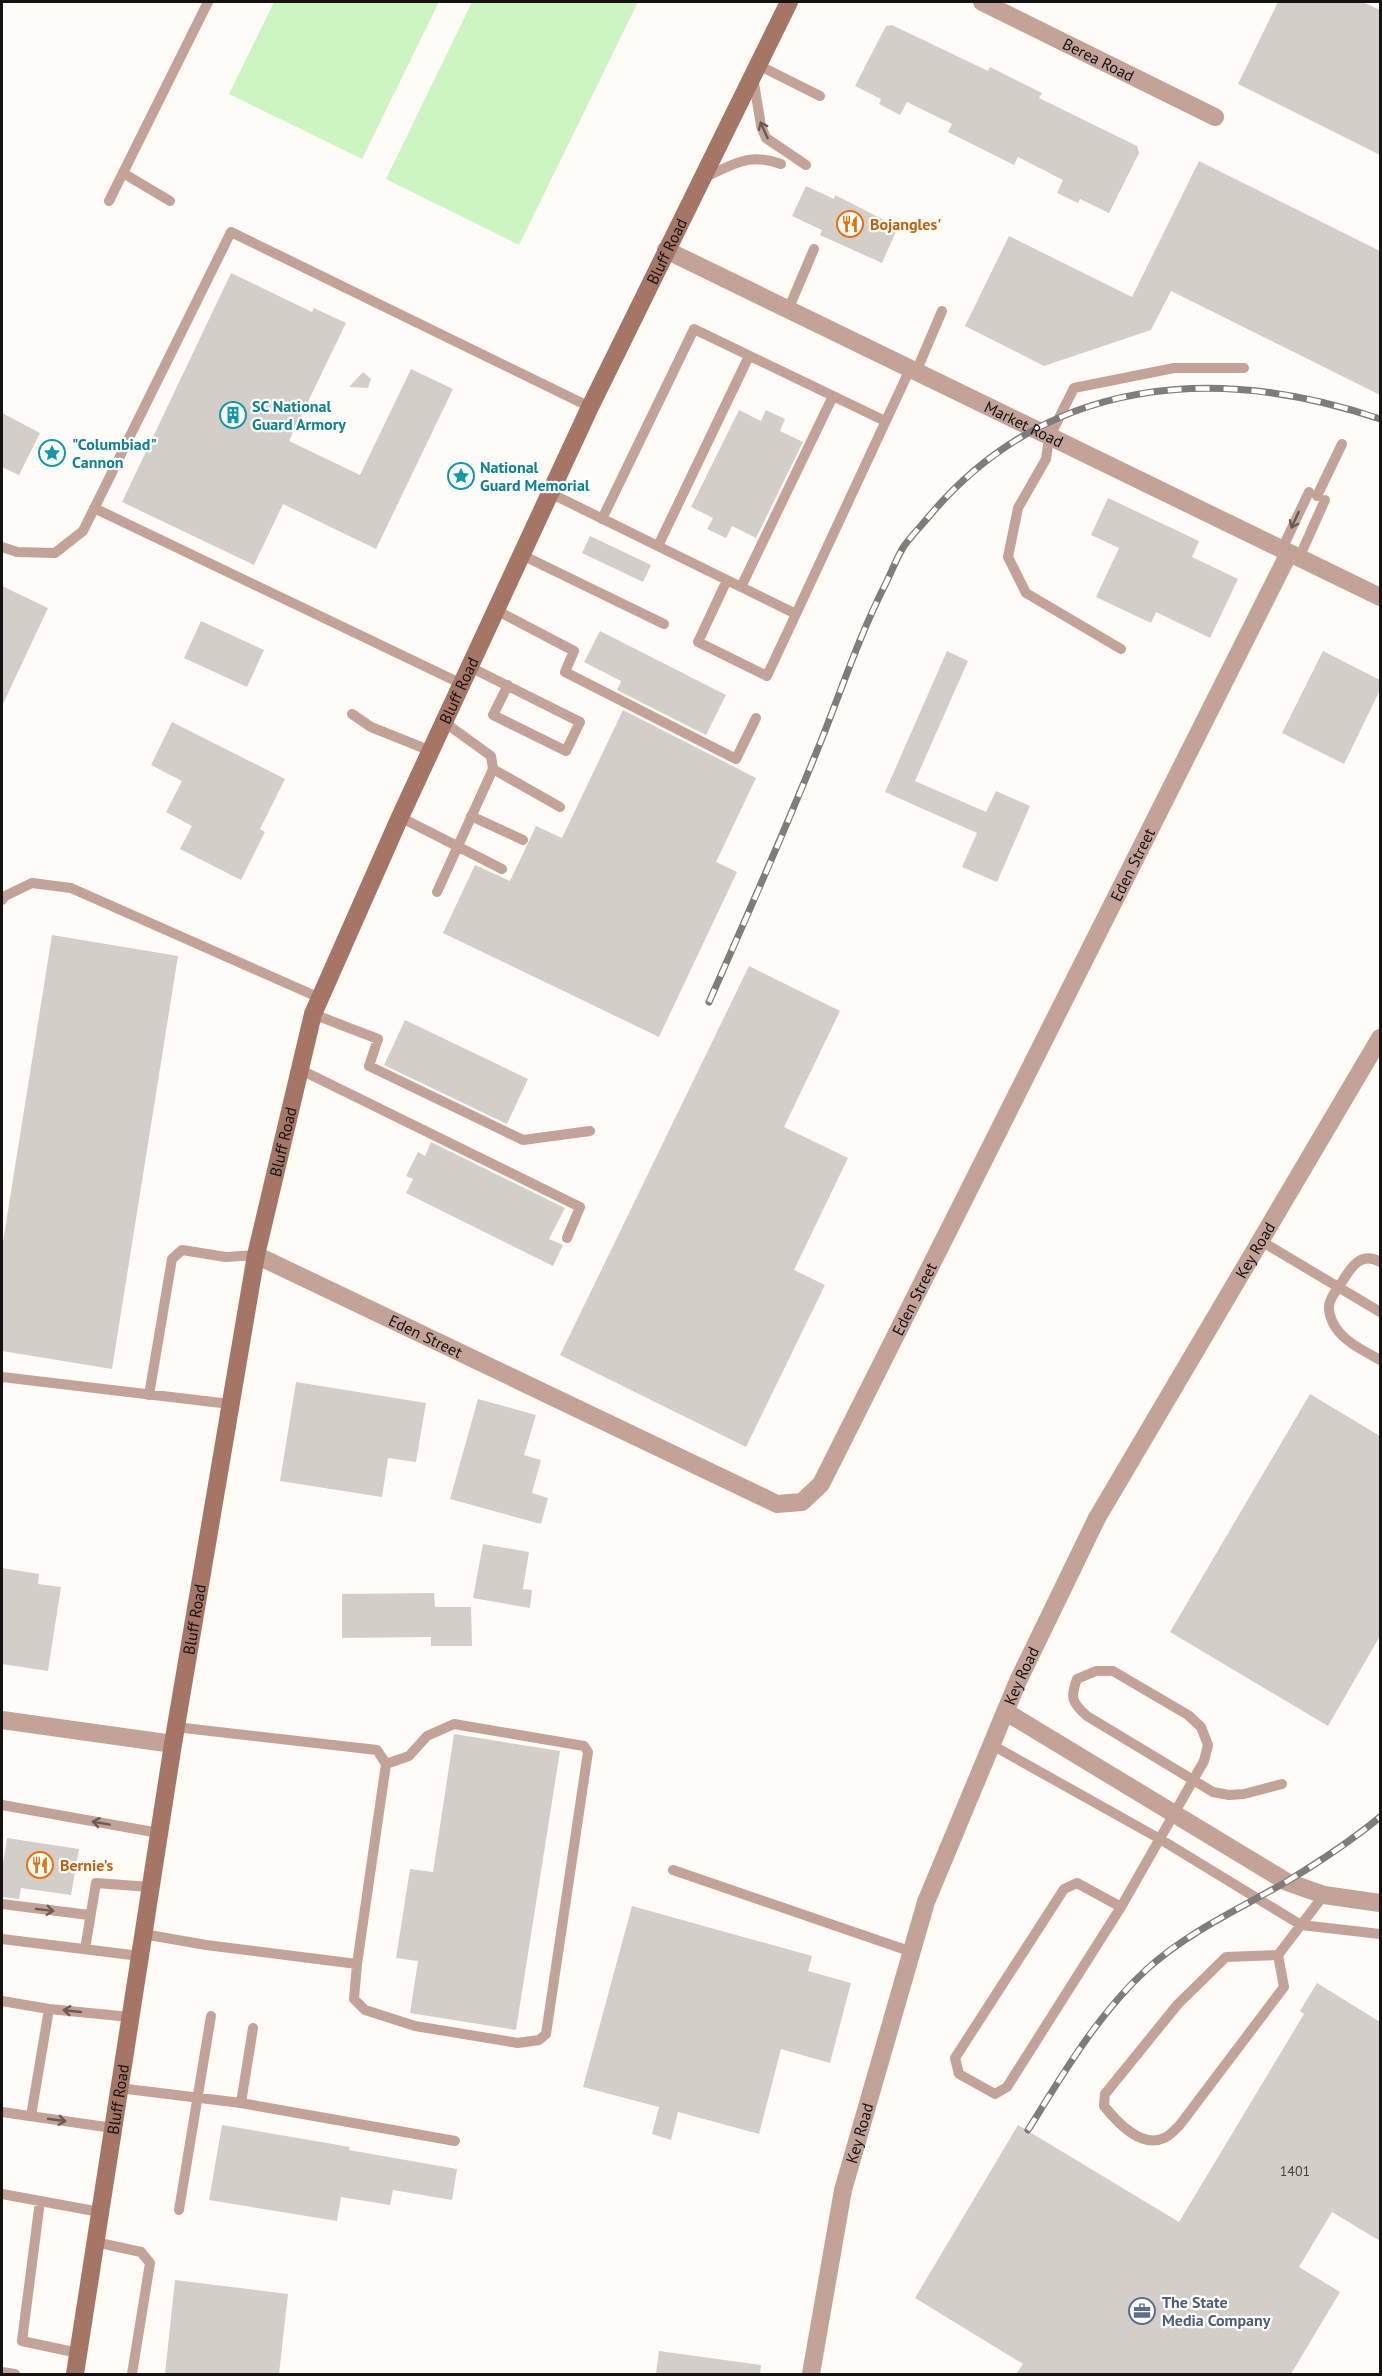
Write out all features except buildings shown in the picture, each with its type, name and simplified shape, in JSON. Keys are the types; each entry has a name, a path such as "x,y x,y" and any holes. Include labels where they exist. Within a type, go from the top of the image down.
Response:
{"main road":[{"name":"Bluff Road","path":"75,2374 174,1735 256,1255 299,1068 317,1006 400,817 590,407 789,2"}],"street":[{"name":"Berea Road","path":"982,2 1215,117"},
{"name":"Market Road","path":"666,250 1380,597"},
{"name":"Eden Street","path":"256,1255 777,1504 802,1502 821,1484 1290,553"},
{"name":"Key Road","path":"811,2374 843,2190 926,1902 1018,1681 1097,1518 1379,1042"},
{"path":"1006,1712 1287,1882 1324,1895 1380,1903"},
{"path":"2,1720 174,1735"}],"lane":[{"path":"109,201 208,2"},
{"path":"806,165 766,138 761,126 755,70 820,96"},
{"path":"702,178 750,159 766,159 781,164"},
{"path":"123,173 170,201"},
{"path":"2,547 17,552 55,553 83,531 231,232 590,407"},
{"path":"788,310 814,249"},
{"path":"727,580 698,642 767,676 885,421 942,311"},
{"path":"603,519 694,329 885,421"},
{"path":"658,546 749,356"},
{"path":"1121,649 1026,593 1008,557 1018,508 1047,459 1049,438 1074,388 1174,368 1244,368"},
{"path":"741,587 833,396"},
{"path":"1290,553 1342,444"},
{"path":"550,493 796,614"},
{"path":"1290,553 1317,496"},
{"path":"94,508 462,684"},
{"path":"522,555 664,624"},
{"path":"496,610 574,651 565,672 736,759 756,718"},
{"path":"470,667 508,685 580,722 566,751 493,714 508,685"},
{"path":"352,714 371,727 431,751"},
{"path":"437,892 493,768 491,756 444,722"},
{"path":"493,768 560,807"},
{"path":"471,816 523,840"},
{"path":"400,817 502,869"},
{"path":"2,900 5,896 32,883 71,888 317,1006 378,1039 369,1066 523,1140 590,1131"},
{"path":"299,1068 580,1208 567,1238"},
{"path":"1261,1241 1380,1312"},
{"path":"149,1395 172,1258 182,1250 226,1257 256,1255"},
{"path":"1380,1262 1373,1258 1362,1258 1352,1266 1329,1303 1329,1312 1335,1327 1345,1339 1380,1360"},
{"path":"2,1377 230,1404"},
{"path":"1121,1907 1077,1883 1064,1889 955,2058 959,2074 995,2094 1007,2087 1121,1907 1175,1813 1194,1779 1204,1761 1208,1745 1201,1727 1188,1715 1113,1671 1096,1671 1077,1679 1072,1691 1074,1705 1087,1716 1194,1779 1213,1792 1229,1795 1282,1784"},
{"path":"174,1735 377,1750 386,1764 354,1999 365,2010 415,2026 518,2043 538,2040 546,2034 588,1752 584,1746 454,1724 427,1736 409,1756 386,1764"},
{"path":"992,1745 1160,1839 1301,1925 1380,1934"},
{"path":"2,1805 159,1833"},
{"path":"673,1870 912,1952"},
{"path":"85,1949 96,1883 150,1887"},
{"path":"1278,1955 1226,1957 1178,2004 1105,2094 1104,2106 1119,2125 1145,2140 1164,2138 1179,2126 1284,1987 1278,1955 1324,1895"},
{"path":"2,1904 89,1915"},
{"path":"143,1934 206,1945 357,1965"},
{"path":"2,1939 140,1956"},
{"path":"2,2001 49,2009 130,2017"},
{"path":"31,2116 49,2009"},
{"path":"179,2210 211,2016"},
{"path":"241,2103 254,2028"},
{"path":"119,2088 241,2103 455,2141"},
{"path":"2,2112 113,2128"},
{"path":"2,2193 100,2212"},
{"path":"40,2201 22,2341 78,2353"},
{"path":"95,2242 141,2252 150,2263 132,2374"},
{"path":"2,2372 15,2374"}],"green space":[{"path":"274,2 439,2 362,159 229,94"},
{"path":"472,2 638,2 519,245 386,179"}],"railway":[{"path":"709,1002 823,736 868,620 899,555 931,514 977,468 1028,433 1082,409 1139,394 1197,389 1258,391 1319,402 1380,419"},
{"path":"1028,2130 1097,2025 1147,1969 1197,1932 1323,1859 1380,1817"}],"place":[{"name":"Bojangles'","path":"850,224"},
{"name":"SC National Guard Armory","path":"233,415"},
{"name":"\"Columbiad\" Cannon","path":"52,453"},
{"name":"National Guard Memorial","path":"461,476"},
{"name":"Bernie's","path":"40,1865"},
{"name":"The State Media Company","path":"1142,2311"}]}
